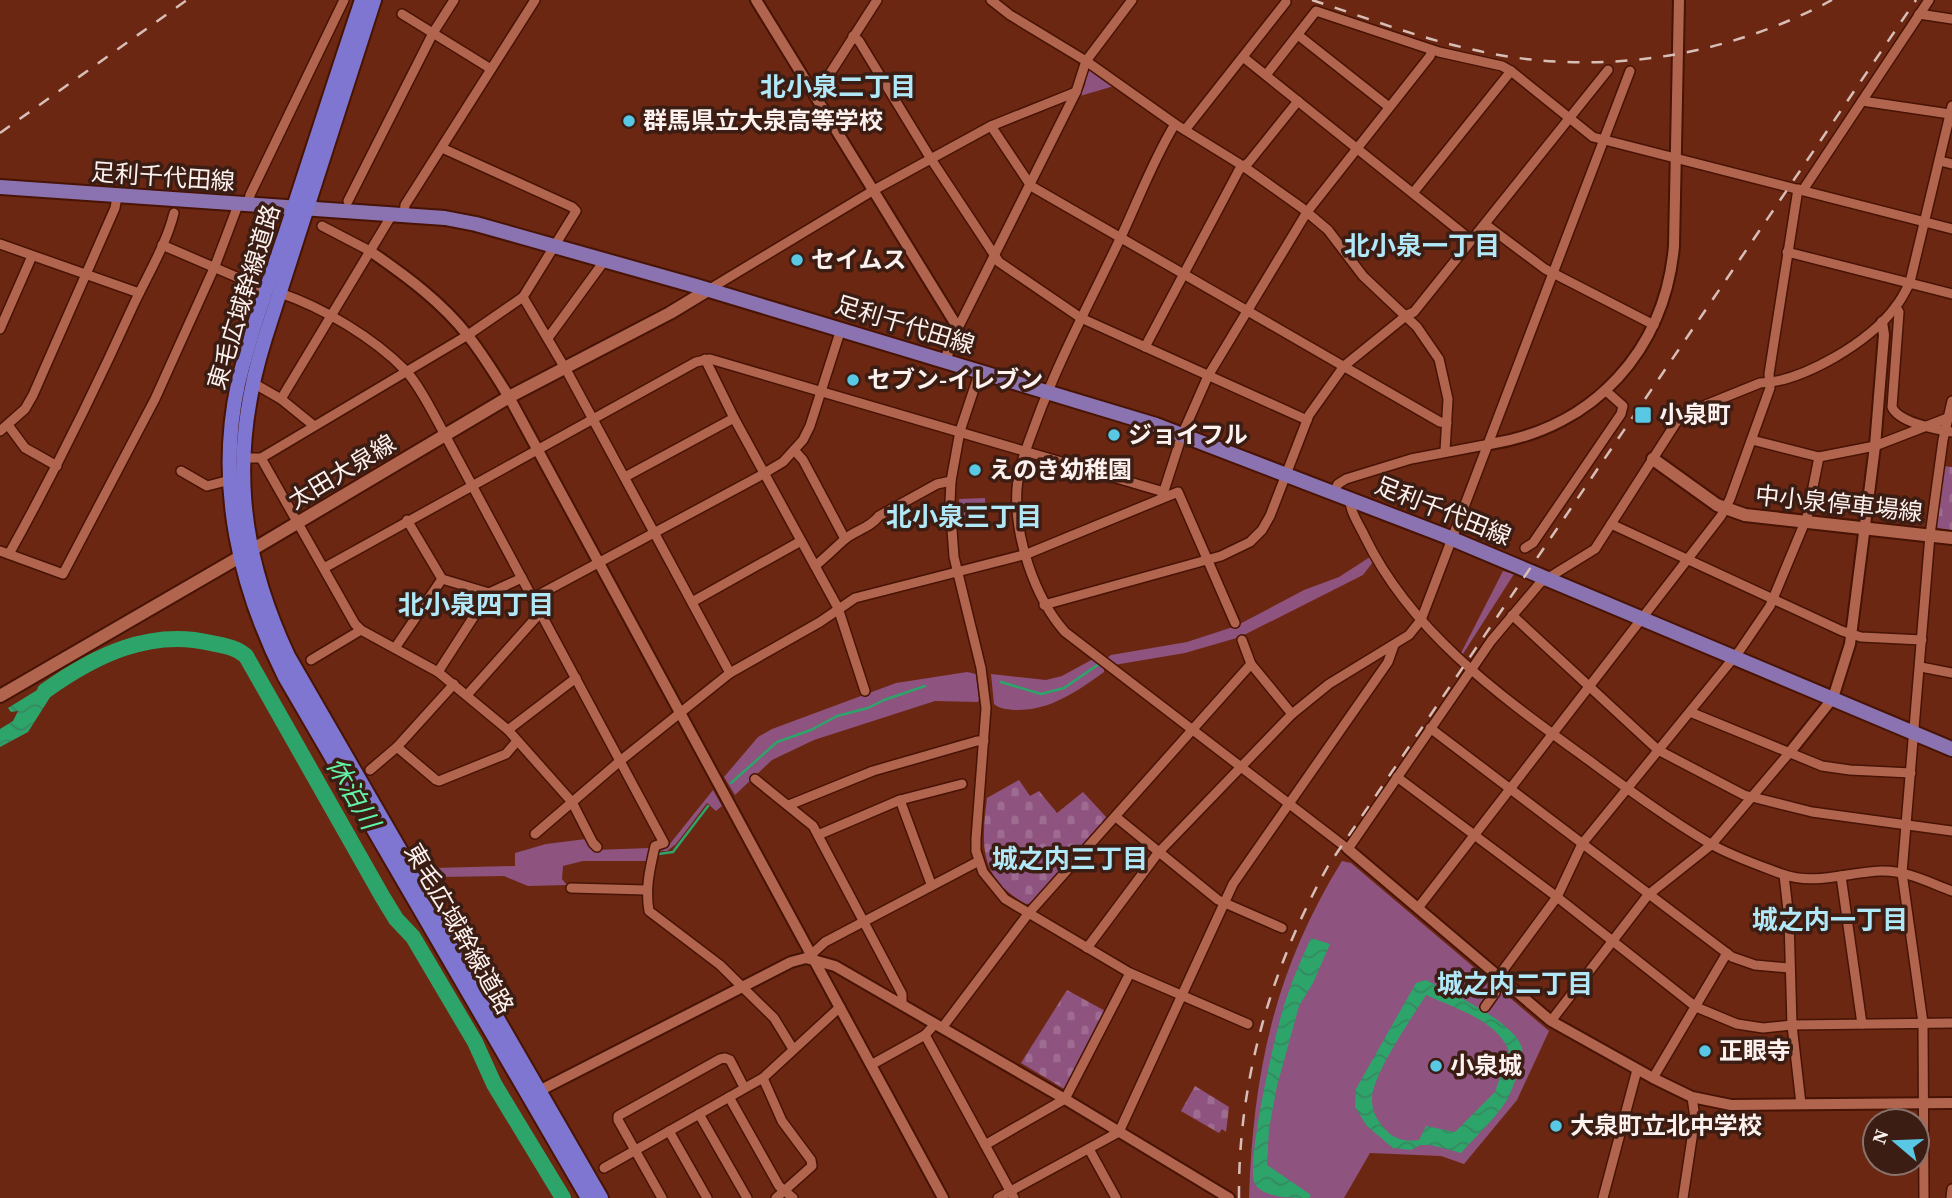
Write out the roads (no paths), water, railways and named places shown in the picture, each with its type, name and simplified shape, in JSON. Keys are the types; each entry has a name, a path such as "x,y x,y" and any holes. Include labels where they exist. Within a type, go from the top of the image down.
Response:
{"highway":[{"name":"東毛広域幹線道路","path":"301,208 362,0"},
{"name":"東毛広域幹線道路","path":"374,0 239,383 232,426 230,480 234,525 288,656 534,1093 588,1198"},
{"name":"東毛広域幹線道路","path":"245,554 243,458 253,383 273,291"},
{"name":"東毛広域幹線道路","path":"534,1093 601,1198"}],"main road":[{"name":"足利千代田線","path":"0,187 117,197 398,213 461,220 708,289 1047,390 1182,435 1453,539 1952,748"},
{"name":"太田大泉線","path":"0,696 509,397 670,313 708,289"},
{"name":"中小泉停車場線","path":"1653,459 1726,509 1756,517 1952,538"}],"street":[{"path":"174,214 162,245 57,466 5,552 63,574 155,399 243,205 344,0"},
{"path":"348,201 433,33 454,0"},
{"path":"281,399 370,251 405,205 535,0"},
{"path":"756,0 958,328"},
{"path":"815,97 877,0"},
{"path":"991,0 1010,15 1086,61 1175,124 1243,166 1328,230 1363,276 1407,315 1429,342 1443,367 1448,399 1445,451"},
{"path":"945,360 958,328 1076,92 1086,61 1132,0"},
{"path":"1334,492 1338,484 1346,479 1411,459 1521,438 1545,429 1593,402 1630,363 1654,325 1672,266 1679,0"},
{"path":"1418,908 1726,509 1771,383 1769,374 1787,252 1800,190 1929,0"},
{"path":"1185,130 1286,2"},
{"path":"1266,75 1316,11 1432,50 1502,66 1593,137 1952,229"},
{"path":"402,14 491,69"},
{"path":"1919,14 1952,19"},
{"path":"1298,34 1389,107"},
{"path":"853,36 859,41 995,258 1081,318 1307,420"},
{"path":"1163,496 1182,435 1208,376 1307,212 1432,50"},
{"path":"1243,57 1471,240"},
{"path":"1045,605 1207,560 1250,542 1262,530 1307,420 1344,366 1414,312 1608,70"},
{"path":"1413,193 1511,71"},
{"path":"1087,947 1158,853 1292,714 1329,684 1409,635 1422,620 1630,71"},
{"path":"708,289 874,190 992,126 1076,92"},
{"path":"1145,347 1239,170 1249,162 1298,101"},
{"path":"1348,849 1430,728 1512,615 1547,578 1592,551 1683,414 1760,383 1771,383 1821,365 1853,345 1896,307 1910,282 1951,110 1862,101"},
{"path":"1175,124 1047,390 1025,451 1019,476 1017,503 1027,554 1045,605 1054,619 1076,642 1348,849 1551,1021 1637,1070 1692,1097 1731,1105 1952,1103"},
{"path":"992,126 1031,186 1440,422 1447,423"},
{"path":"243,458 261,458 468,335 523,297 576,211 442,148"},
{"path":"1940,161 1952,164"},
{"path":"57,466 24,449 4,428 25,409 33,395 115,208 117,197"},
{"path":"1485,223 1553,273 1654,325"},
{"path":"322,226 370,251 421,288 468,335 509,397 943,1198"},
{"path":"0,244 139,293"},
{"path":"162,245 330,317 368,339 407,371 445,435 664,843 654,849 646,890 650,913 720,965 774,1018 793,1049"},
{"path":"1787,252 1952,293"},
{"path":"0,329 4,310 32,256"},
{"path":"548,338 605,260"},
{"path":"523,297 565,368 730,673"},
{"path":"1896,307 1899,312 1892,407 1894,412 1900,418 1948,431"},
{"path":"1551,1021 1648,895 1711,845 1833,698 1852,635 1866,529 1884,335 1882,322"},
{"path":"533,598 764,473 795,452 807,432 841,329"},
{"path":"705,359 734,418 838,608 865,691"},
{"path":"324,568 538,448 705,359 715,359 960,431 1163,496"},
{"path":"1882,360 1896,360"},
{"path":"980,371 960,431 951,481 951,532 957,572 981,668 986,708 976,839 979,861 995,890 1028,914 1130,973 1248,1024"},
{"path":"253,383 281,399 313,425"},
{"path":"1525,548 1533,543 1621,414 1623,406 1605,390"},
{"path":"1924,1198 1923,1023 1902,873 1930,535 1952,401"},
{"path":"1752,440 1819,457 1875,446 1950,417"},
{"path":"625,477 734,418"},
{"path":"795,452 803,460 845,539"},
{"path":"1486,1007 1495,993 1497,977 1557,897 1582,844 1735,657 1774,600 1804,522 1819,457"},
{"path":"261,458 361,630 438,672 508,730 572,802 597,847"},
{"path":"181,471 207,486 230,480"},
{"path":"815,566 845,539 873,524 879,516 937,484 951,481"},
{"path":"535,834 620,761 730,673 820,622 855,598 1027,554 1163,496 1178,492 1235,623"},
{"path":"1350,498 1353,511 1378,562 1396,589 1454,656 1552,734 1627,789 1711,845 1784,875 1807,880 1882,871 1902,873 1952,891"},
{"path":"407,520 442,579 489,593"},
{"path":"1611,524 1852,635 1922,640"},
{"path":"692,601 801,541"},
{"path":"438,672 489,593 522,578"},
{"path":"395,648 442,579"},
{"path":"467,695 541,612"},
{"path":"1512,615 1658,750 1752,797 1812,811 1952,831"},
{"path":"311,660 361,630"},
{"path":"1242,640 1251,664 1292,714"},
{"path":"998,1198 1013,1195 1119,1132 1238,875 1388,662 1394,645"},
{"path":"871,1065 938,1026 1028,914 1251,664"},
{"path":"1921,667 1952,673"},
{"path":"508,730 576,678"},
{"path":"370,770 397,747 454,684"},
{"path":"1690,712 1822,766 1911,773"},
{"path":"1430,728 1727,953 1755,965 1789,968"},
{"path":"397,747 439,781 506,754 517,741"},
{"path":"789,805 887,766 984,741"},
{"path":"1397,777 1557,897 1696,1007 1737,1024 1763,1028 1792,1025 1952,1023"},
{"path":"755,779 807,819 818,835 902,994 902,1004"},
{"path":"818,835 900,800 961,784"},
{"path":"900,800 931,884"},
{"path":"1116,817 1223,904 1282,928"},
{"path":"813,957 821,944 979,861"},
{"path":"1784,875 1789,919 1792,1025 1801,1104"},
{"path":"1841,876 1862,1024"},
{"path":"571,888 646,890"},
{"path":"1653,1078 1727,953"},
{"path":"534,1093 791,962 813,957 835,966 902,1004 1227,1197"},
{"path":"985,1145 1065,1099 1130,973"},
{"path":"604,1168 763,1077 840,1007"},
{"path":"925,1035 1013,1195"},
{"path":"662,1198 618,1116 720,1059 730,1060 744,1087"},
{"path":"1603,1198 1637,1070"},
{"path":"763,1077 782,1121 811,1160 812,1166 776,1198"},
{"path":"729,1097 784,1191 793,1198"},
{"path":"1684,1198 1695,1118 1692,1097"},
{"path":"699,1114 747,1198"},
{"path":"669,1131 707,1198"},
{"path":"1089,1149 1116,1198"},
{"path":"1951,1198 1952,1189"}],"water":[{"path":"55,679 61,680 28,732 0,747 0,729 13,721 18,711 11,712 8,708"},
{"path":"1311,938 1330,944 1313,983 1299,1006 1277,1086 1269,1129 1267,1165 1311,1195 1309,1198 1286,1197 1271,1195 1255,1184 1254,1152 1262,1099 1279,1023 1292,982"},
{"path":"1426,980 1480,1009 1507,1028 1522,1048 1519,1066 1507,1100 1461,1153 1431,1145 1420,1145 1411,1150 1393,1148 1367,1126 1355,1107 1356,1089 1416,983","holes":["1426,995 1485,1023 1503,1040 1509,1051 1495,1092 1455,1132 1426,1126 1419,1140 1409,1141 1392,1135 1380,1122 1372,1104 1373,1090 1393,1047"]}],"waterway":[{"name":"休泊川","path":"45,691 103,656 145,642 188,639 230,647 246,656 382,896 396,919 413,937 475,1042 494,1084 563,1198"},
{"path":"1001,682 1041,694 1064,688 1099,664"},
{"path":"731,783 777,742 811,730 837,716 868,708 925,686"},
{"path":"658,854 673,852 708,806"}],"railway":[{"path":"0,133 187,0"},
{"path":"1312,0 1410,33 1470,49 1516,58 1563,62 1656,58 1701,49 1746,37 1832,0"},
{"path":"1239,1198 1244,1111 1262,1026 1290,944 1328,866 1916,0"}],"place":[{"name":"群馬県立大泉高等学校","path":"629,121"},
{"name":"セイムス","path":"797,260"},
{"name":"セブン-イレブン","path":"853,380"},
{"name":"小泉町","path":"1643,415"},
{"name":"ジョイフル","path":"1114,435"},
{"name":"えのき幼稚園","path":"975,470"},
{"name":"正眼寺","path":"1705,1051"},
{"name":"小泉城","path":"1436,1066"},
{"name":"大泉町立北中学校","path":"1556,1126"}],"district":[{"name":"北小泉二丁目","path":"838,87"},
{"name":"北小泉一丁目","path":"1422,246"},
{"name":"北小泉三丁目","path":"964,517"},
{"name":"北小泉四丁目","path":"476,605"},
{"name":"城之内三丁目","path":"1070,859"},
{"name":"城之内一丁目","path":"1830,920"},
{"name":"城之内二丁目","path":"1515,984"}]}
